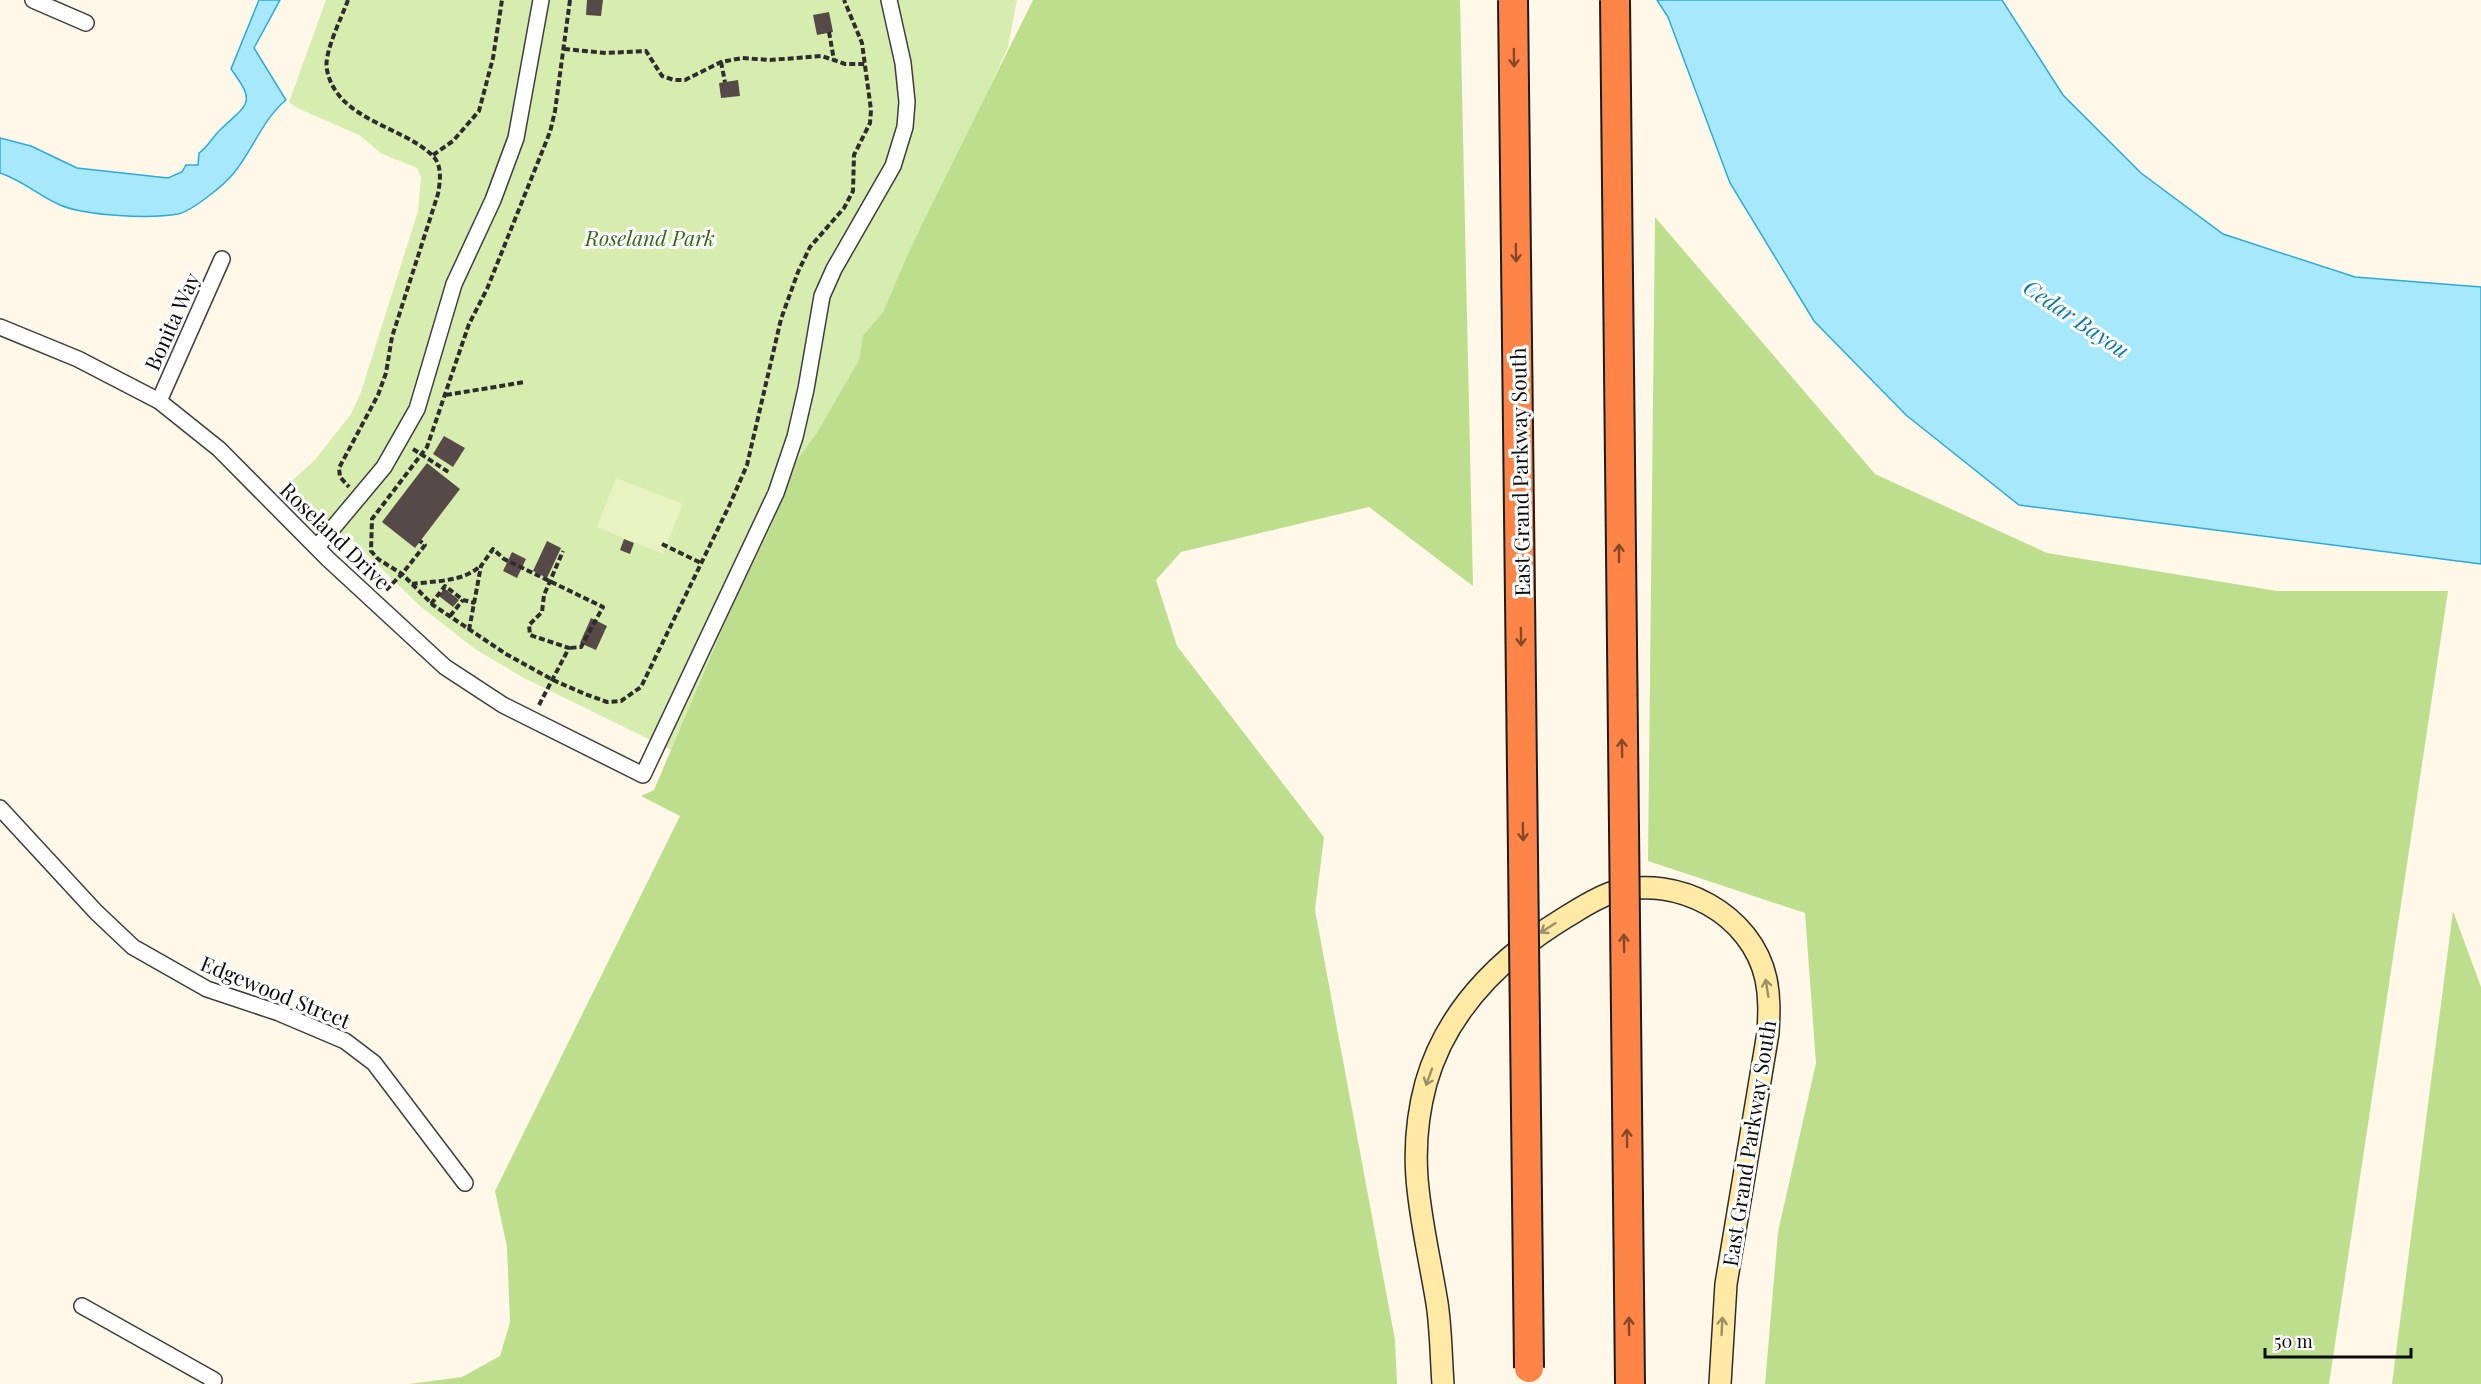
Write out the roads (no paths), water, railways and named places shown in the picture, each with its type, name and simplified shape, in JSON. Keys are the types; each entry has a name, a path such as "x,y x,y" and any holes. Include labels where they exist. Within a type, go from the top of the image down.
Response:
{"highway":[{"name":"East Grand Parkway South","path":"1513,0 1529,1379"},
{"path":"1615,0 1630,1384"}],"street":[{"path":"33,0 87,23"},
{"path":"317,548 362,495 401,441 428,380 454,284 493,200 516,138 541,0"},
{"name":"Roseland Drive","path":"0,327 78,359 159,400 219,450 317,548 445,667 503,705 643,775 776,493 795,437 822,296 834,269 893,166 906,127 907,102 903,63 889,0"},
{"name":"Bonita Way","path":"159,400 222,259"},
{"name":"Edgewood Street","path":"0,808 96,912 133,947 207,989 279,1013 345,1041 374,1063 465,1183"},
{"name":"East Grand Parkway South","path":"1443,1384 1437,1304 1416,1190 1417,1119 1427,1081 1442,1043 1463,1006 1493,971 1519,948 1581,908 1613,892 1640,888 1669,889 1696,897 1725,914 1742,931 1755,950 1766,977 1770,1006 1768,1033 1725,1284 1720,1384"},
{"path":"82,1306 213,1382"}],"water":[{"path":"259,0 280,0 254,48 286,100 270,117 229,179 199,203 184,212 166,216 119,216 86,212 60,205 0,173 0,138 31,146 77,168 168,178 182,172 186,165 198,165 199,153 243,108 246,102 244,89 231,69"},
{"name":"Cedar Bayou","path":"1657,0 2002,0 2063,95 2141,173 2223,234 2355,277 2481,287 2481,564 2019,505 1906,415 1814,321 1730,183 1668,17"}],"park label":[{"name":"Roseland Park","path":"650,237"}]}
